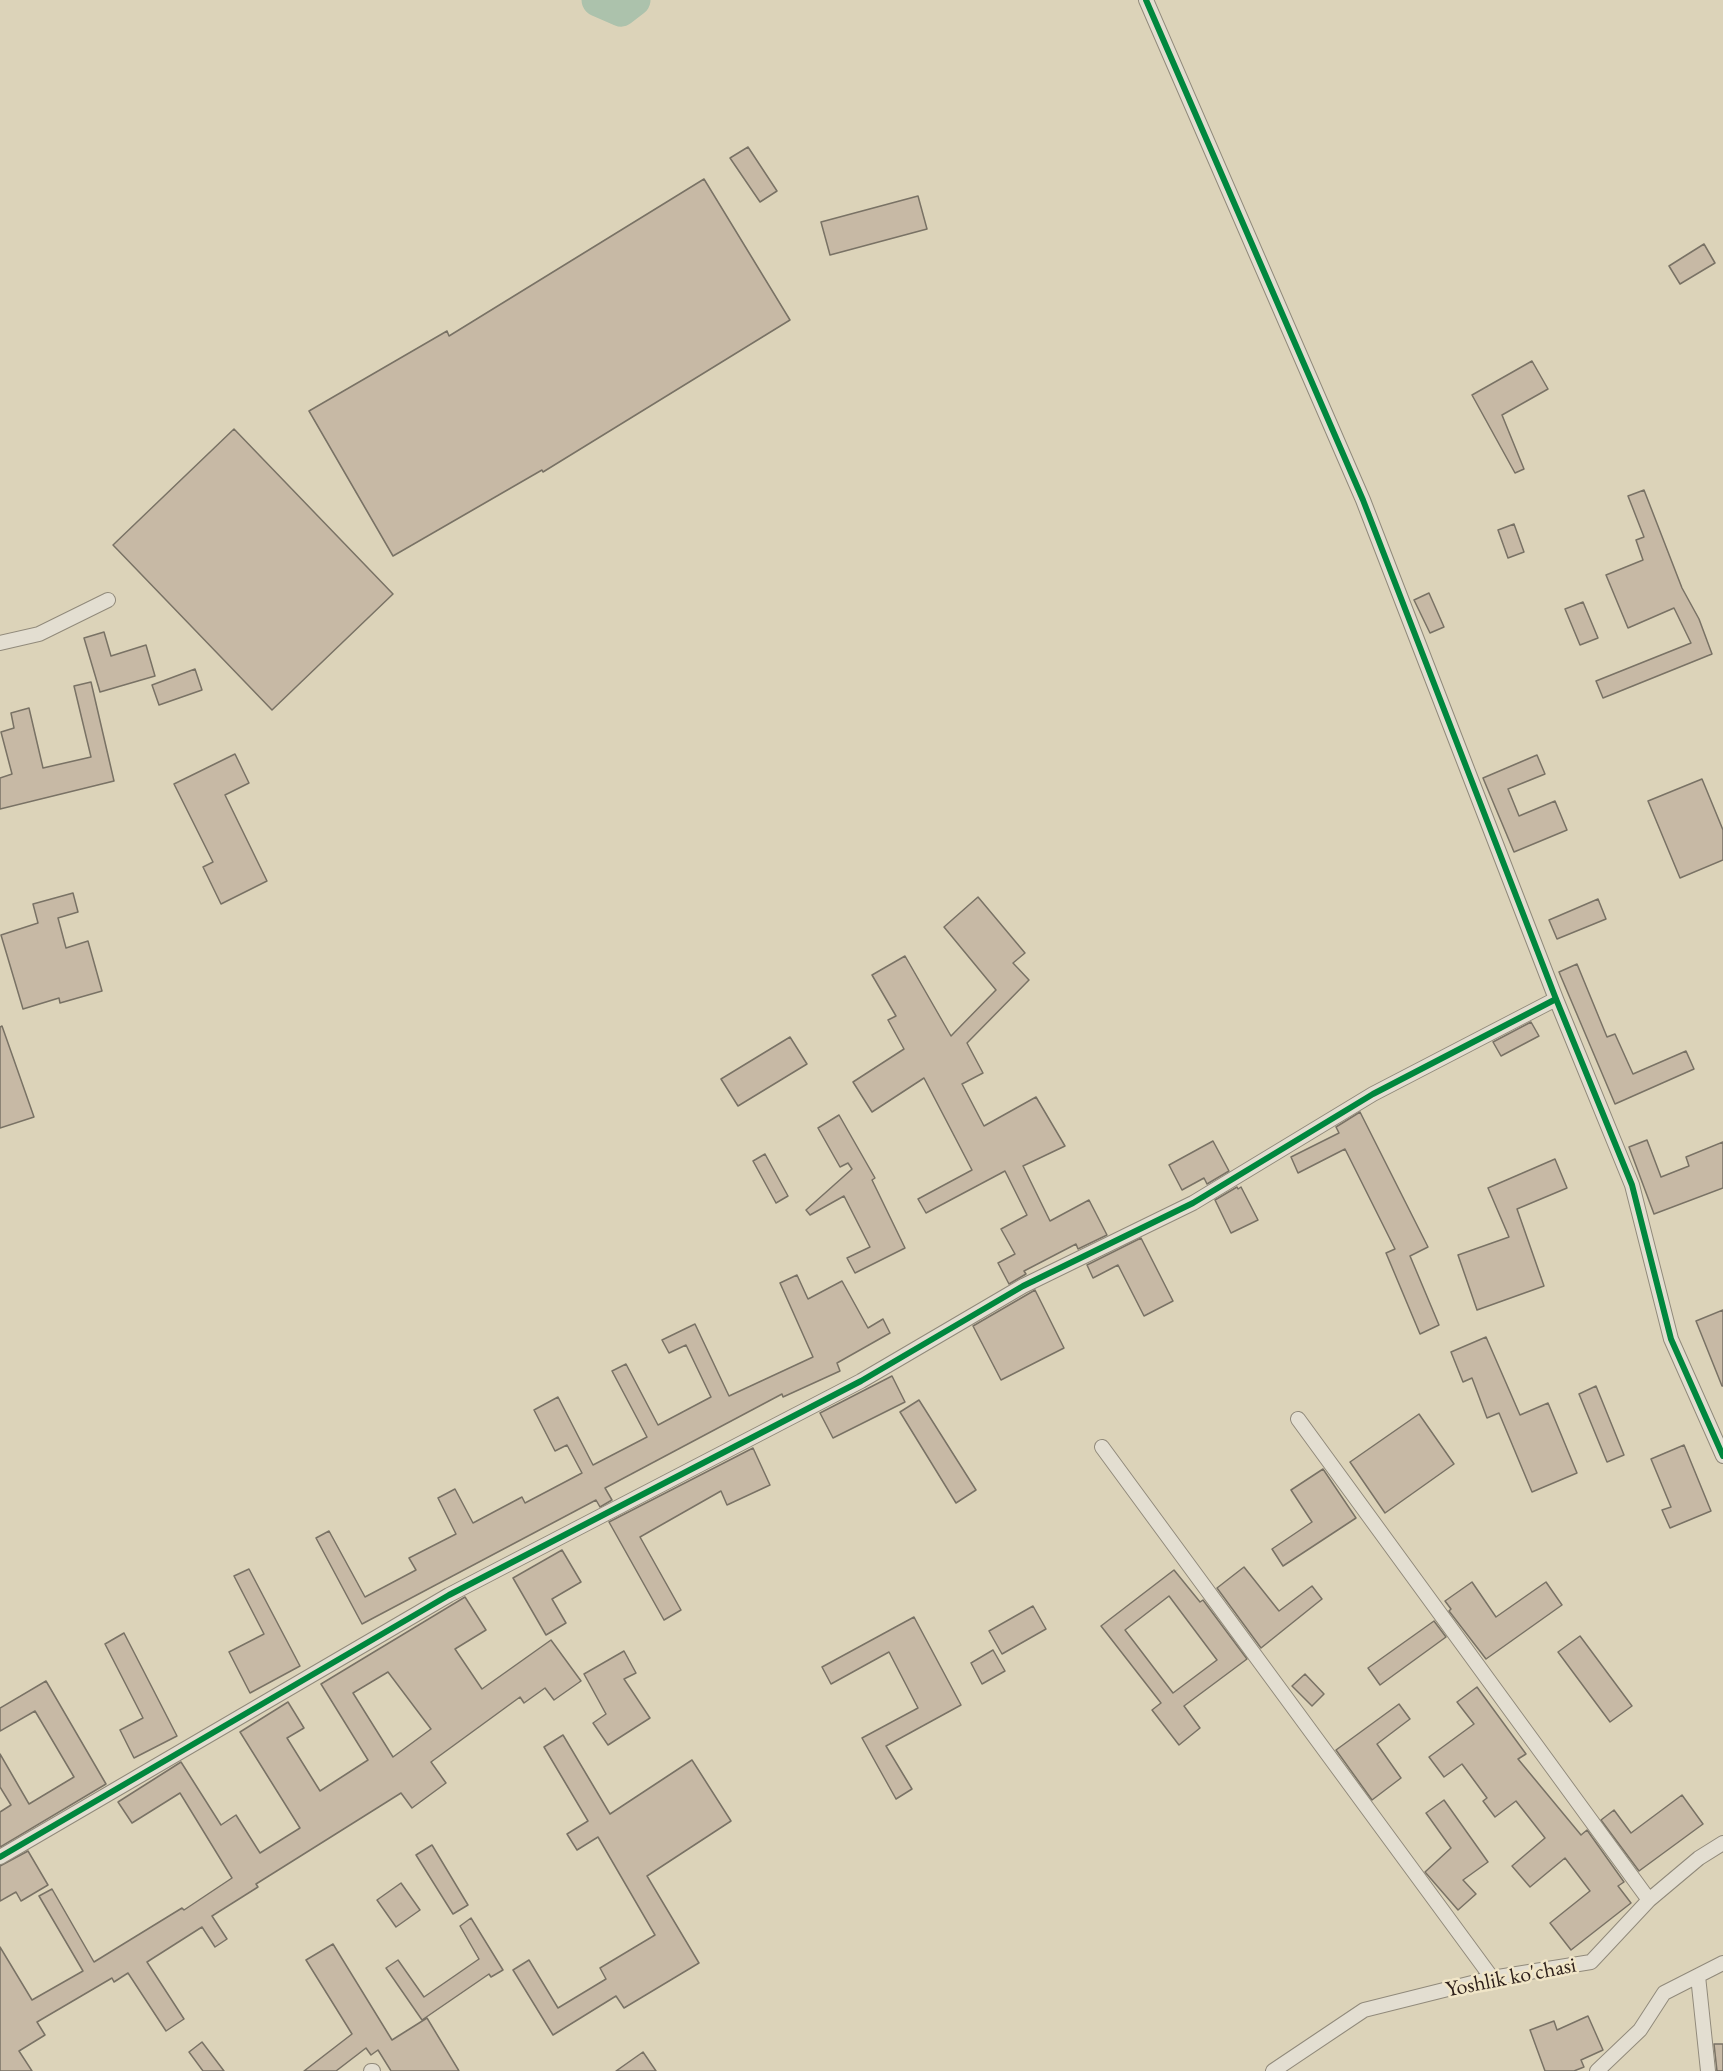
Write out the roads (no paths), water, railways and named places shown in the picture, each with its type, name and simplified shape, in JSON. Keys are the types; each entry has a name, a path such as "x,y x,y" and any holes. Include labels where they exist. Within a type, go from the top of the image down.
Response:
{"street":[{"path":"1146,0 1363,500 1556,999 1632,1185 1671,1339 1723,1456"},
{"path":"0,642 39,634 108,600"},
{"path":"0,1857 449,1595 861,1381 1023,1286 1193,1203 1373,1094 1556,999"},
{"path":"1298,1419 1649,1900"},
{"path":"1102,1447 1492,1978"},
{"name":"Yoshlik ko'chasi","path":"1273,2071 1364,2010 1492,1978 1591,1962 1649,1900 1699,1858 1723,1843"},
{"path":"1597,2071 1640,2030 1664,1993 1723,1963"},
{"path":"1698,1976 1708,2071"}],"waterway":[{"path":"598,0 621,10 634,0"}]}
